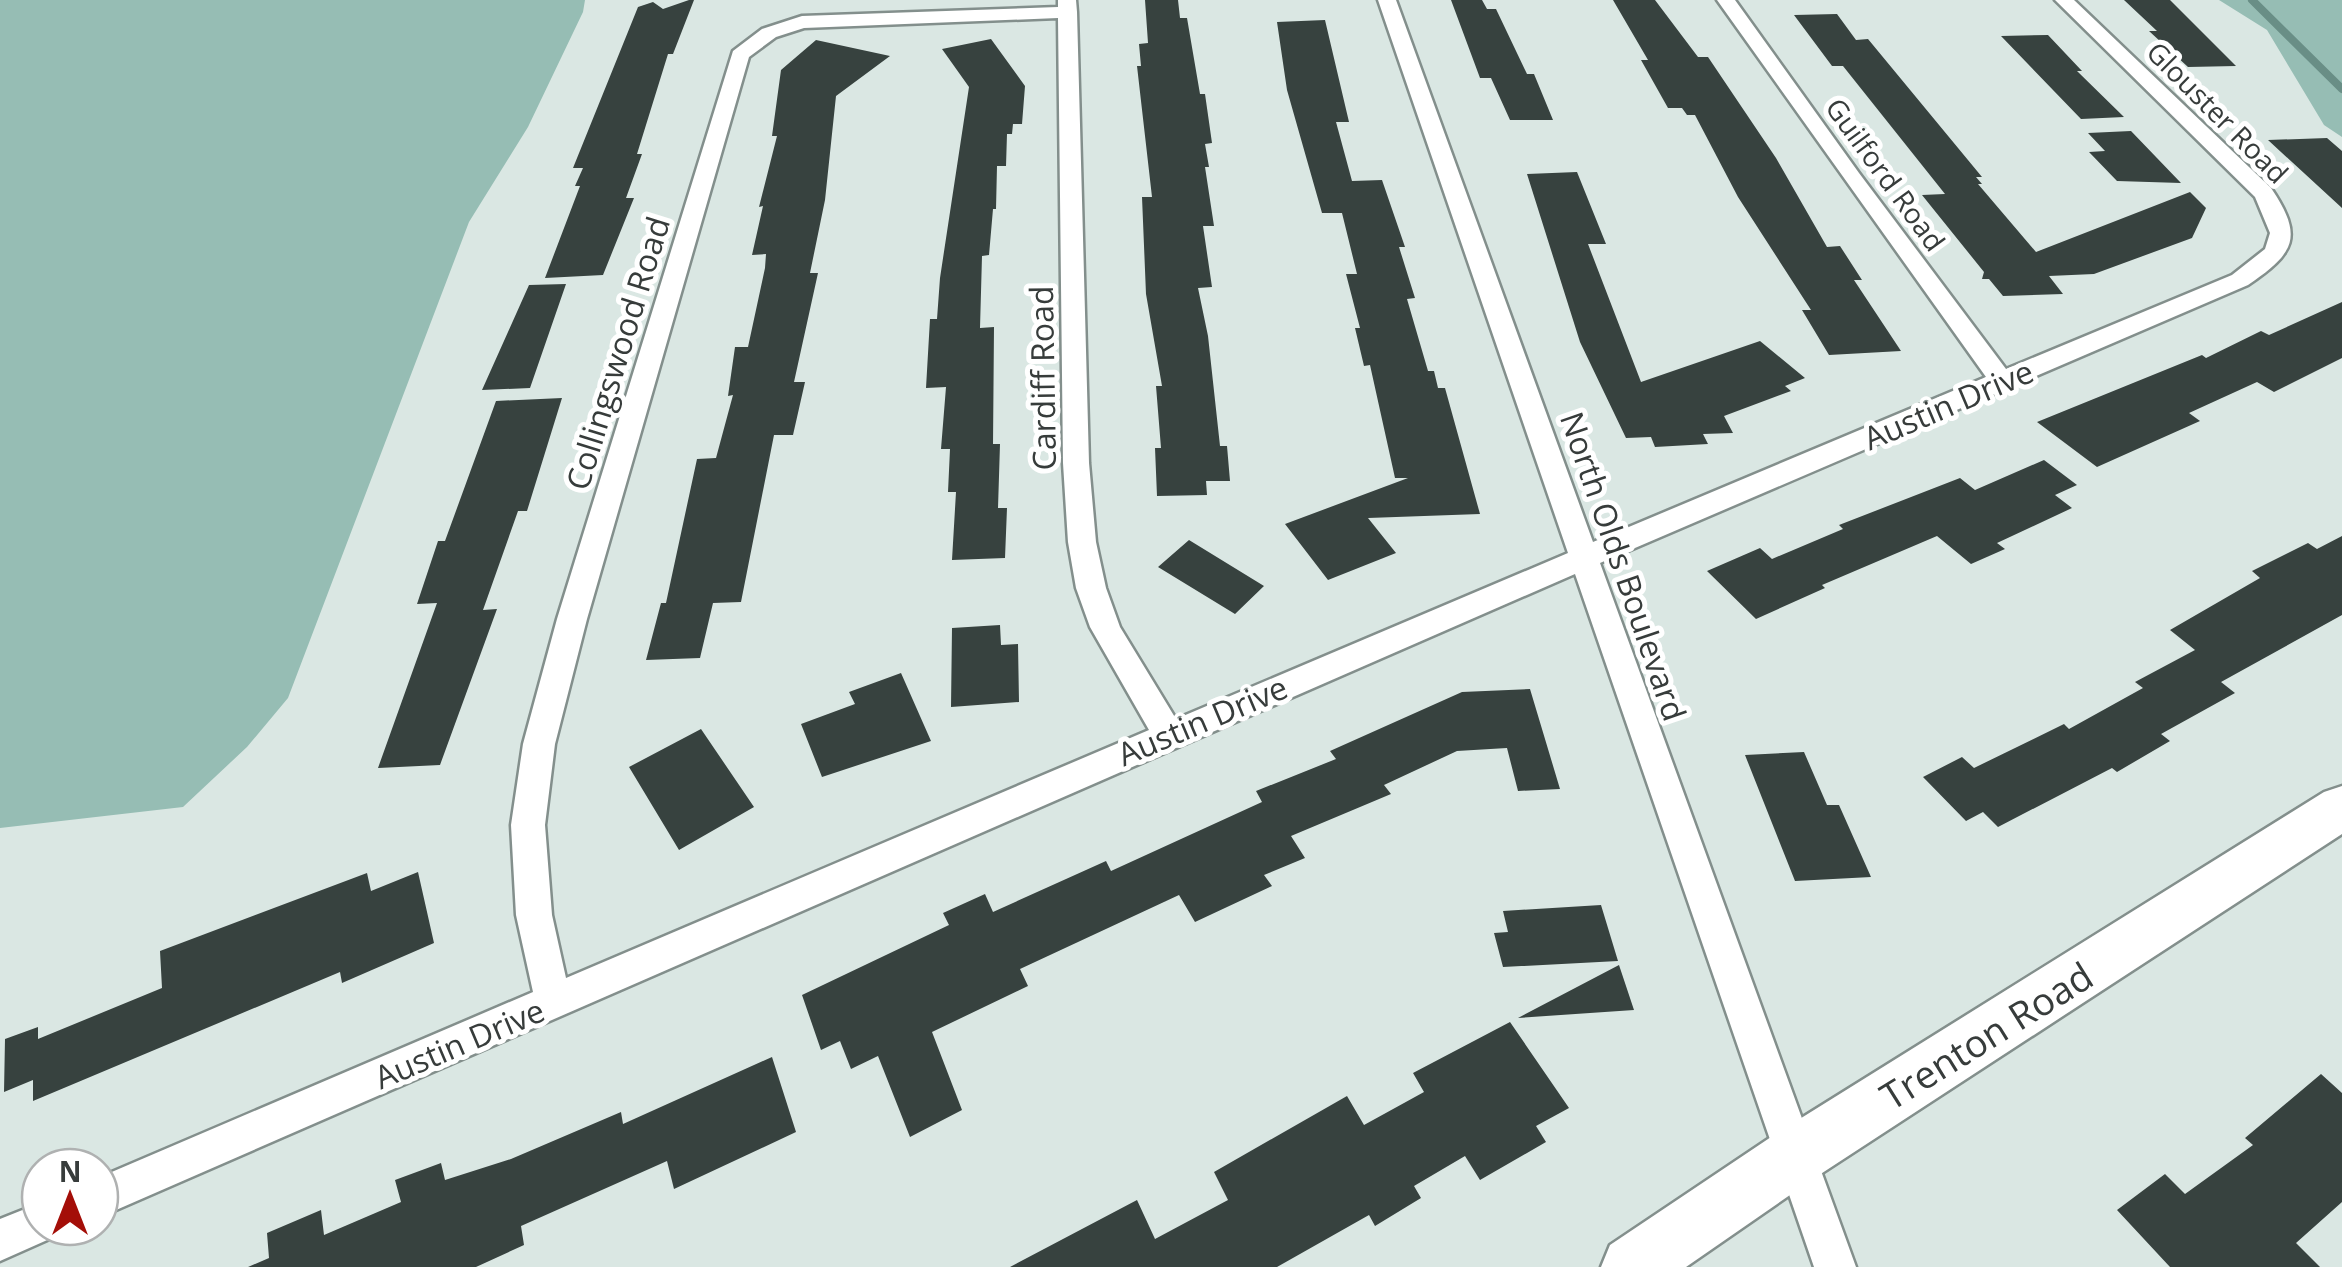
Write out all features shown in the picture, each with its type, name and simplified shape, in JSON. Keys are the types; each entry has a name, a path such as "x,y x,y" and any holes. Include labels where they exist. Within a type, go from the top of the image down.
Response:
{"main road":[{"name":"Trenton Road","path":"1632,1267 1795,1156 2342,807"}],"street":[{"name":"North Olds Boulevard","path":"1387,0 1835,1267"},
{"name":"Guilford Road","path":"1726,0 1851,178 2001,380"},
{"name":"Glouster Road","path":"2064,0 2263,193 2282,227"},
{"name":"Cardiff Road","path":"1068,6 1076,464 1081,533 1092,590 1110,636 1169,734"},
{"name":"Collingswood Road","path":"553,1002 534,915 528,825 539,744 572,619 740,56 769,34 802,22 1068,6"},
{"name":"Austin Drive","path":"120,1188 1169,734 2240,280 2271,260 2280,248 2282,227"}],"green space":[{"path":"0,0 585,0 583,12 528,127 469,222 288,698 247,747 183,807 0,828"},
{"path":"2219,0 2342,0 2342,137 2324,125 2267,30"}],"building":[{"path":"694,0 673,54 668,54 637,154 642,154 626,198 634,198 603,275 545,278 580,186 575,186 583,168 573,168 638,7 653,2 663,9"},
{"path":"1145,0 1178,0 1180,18 1187,18 1212,143 1205,144 1209,167 1205,167 1214,226 1203,226 1212,287 1198,288 1208,336 1220,446 1227,446 1230,481 1206,481 1207,495 1157,496 1155,448 1161,448 1156,386 1162,386 1146,294 1142,197 1152,197 1137,66 1141,66 1139,44 1148,43"},
{"path":"1451,0 1482,0 1487,9 1496,9 1527,74 1534,74 1553,120 1510,120 1491,78 1480,78"},
{"path":"1613,0 1655,0 1698,57 1708,57 1776,158 1827,247 1840,246 1862,280 1854,280 1901,351 1829,355 1802,310 1811,310 1738,197 1695,115 1687,115 1682,108 1668,108 1641,60 1648,60"},
{"path":"2124,0 2170,0 2236,66 2188,67 2149,31 2157,31"},
{"path":"1837,14 1856,40 1868,39 1982,177 1976,177 1982,184 1978,184 2036,252 2190,192 2206,208 2192,238 2094,274 2049,276 2063,294 2003,296 1989,279 1982,279 1984,272 1922,195 1945,194 1843,66 1832,66 1794,15"},
{"path":"1325,20 1349,122 1336,122 1352,181 1382,180 1405,247 1399,247 1415,298 1407,299 1428,371 1434,371 1438,388 1445,388 1480,514 1368,518 1396,553 1328,580 1285,524 1408,478 1395,478 1370,365 1364,366 1355,328 1360,328 1346,274 1357,274 1342,213 1322,213 1287,90 1277,22"},
{"path":"2048,35 2082,71 2077,71 2124,117 2081,119 2001,36"},
{"path":"991,39 1025,86 1022,124 1013,124 1012,134 1007,134 1006,166 997,166 989,255 982,256 980,328 994,327 993,444 1000,444 998,508 1007,508 1005,558 952,560 956,492 948,492 950,449 941,449 946,387 926,388 930,319 937,319 969,87 942,49"},
{"path":"816,40 890,56 836,96 825,200 810,273 818,273 794,382 805,382 793,435 774,435 741,602 713,603 700,658 646,660 661,603 666,603 697,459 716,458 733,395 728,396 735,347 748,347 765,268 766,254 752,255 763,206 759,207 777,136 772,136 781,70"},
{"path":"2131,131 2181,183 2117,181 2089,152 2105,151 2088,133"},
{"path":"2327,138 2342,151 2342,208 2268,140"},
{"path":"1577,172 1606,244 1588,244 1641,382 1760,341 1805,378 1785,386 1791,391 1724,416 1733,433 1703,434 1708,444 1655,447 1651,437 1626,438 1580,342 1527,174"},
{"path":"566,284 530,388 482,390 529,285"},
{"path":"2342,302 2342,358 2274,392 2257,382 2189,413 2200,421 2097,467 2037,422 2202,355 2206,358 2261,331 2269,335"},
{"path":"562,398 527,511 518,511 483,610 497,609 440,765 378,768 437,603 417,604 438,541 445,541 496,401"},
{"path":"2044,460 2077,485 2055,495 2072,508 1997,543 2005,549 1971,564 1937,536 1822,585 1825,588 1756,619 1707,571 1760,548 1772,559 1843,529 1839,525 1960,478 1975,490"},
{"path":"2342,536 2342,615 2221,682 2235,693 2161,734 2170,741 2117,772 2112,768 1998,827 1983,812 1966,821 1923,777 1962,757 1974,768 2064,724 2069,729 2143,688 2135,682 2195,650 2170,630 2260,578 2252,571 2308,543 2317,549"},
{"path":"1189,540 1264,586 1235,614 1158,567"},
{"path":"1000,625 1001,645 1018,644 1019,702 951,707 952,628"},
{"path":"901,673 931,741 822,777 801,724 855,704 849,692"},
{"path":"1530,689 1560,789 1518,791 1507,748 1457,751 1384,785 1391,794 1291,836 1305,858 1264,875 1272,886 1195,922 1179,895 1020,969 1028,986 932,1032 962,1110 910,1137 878,1056 851,1069 840,1041 821,1050 802,995 949,925 943,913 985,894 993,912 1106,861 1111,871 1262,802 1256,791 1336,759 1330,751 1462,692"},
{"path":"701,729 754,807 679,850 629,767"},
{"path":"1804,752 1827,805 1839,805 1871,877 1795,881 1745,755"},
{"path":"418,872 434,943 342,983 340,972 33,1101 33,1080 4,1092 5,1039 38,1027 38,1039 162,988 160,951 367,873 371,891"},
{"path":"1601,905 1618,961 1503,967 1494,933 1508,932 1503,911"},
{"path":"1619,965 1634,1010 1518,1018"},
{"path":"1510,1022 1569,1108 1536,1126 1546,1142 1480,1180 1465,1156 1414,1186 1421,1198 1375,1226 1369,1215 1277,1267 1010,1267 1137,1200 1155,1239 1228,1200 1214,1172 1347,1096 1364,1125 1424,1092 1413,1073"},
{"path":"772,1057 796,1132 674,1189 667,1161 521,1226 524,1245 476,1267 248,1267 269,1258 267,1233 321,1210 324,1235 401,1202 395,1180 441,1163 445,1180 511,1159 621,1112 623,1124"},
{"path":"2321,1074 2342,1093 2342,1202 2296,1243 2320,1267 2170,1267 2117,1210 2165,1174 2185,1194 2253,1145 2245,1138"}],"waterway":[{"path":"2252,0 2342,89"}]}
